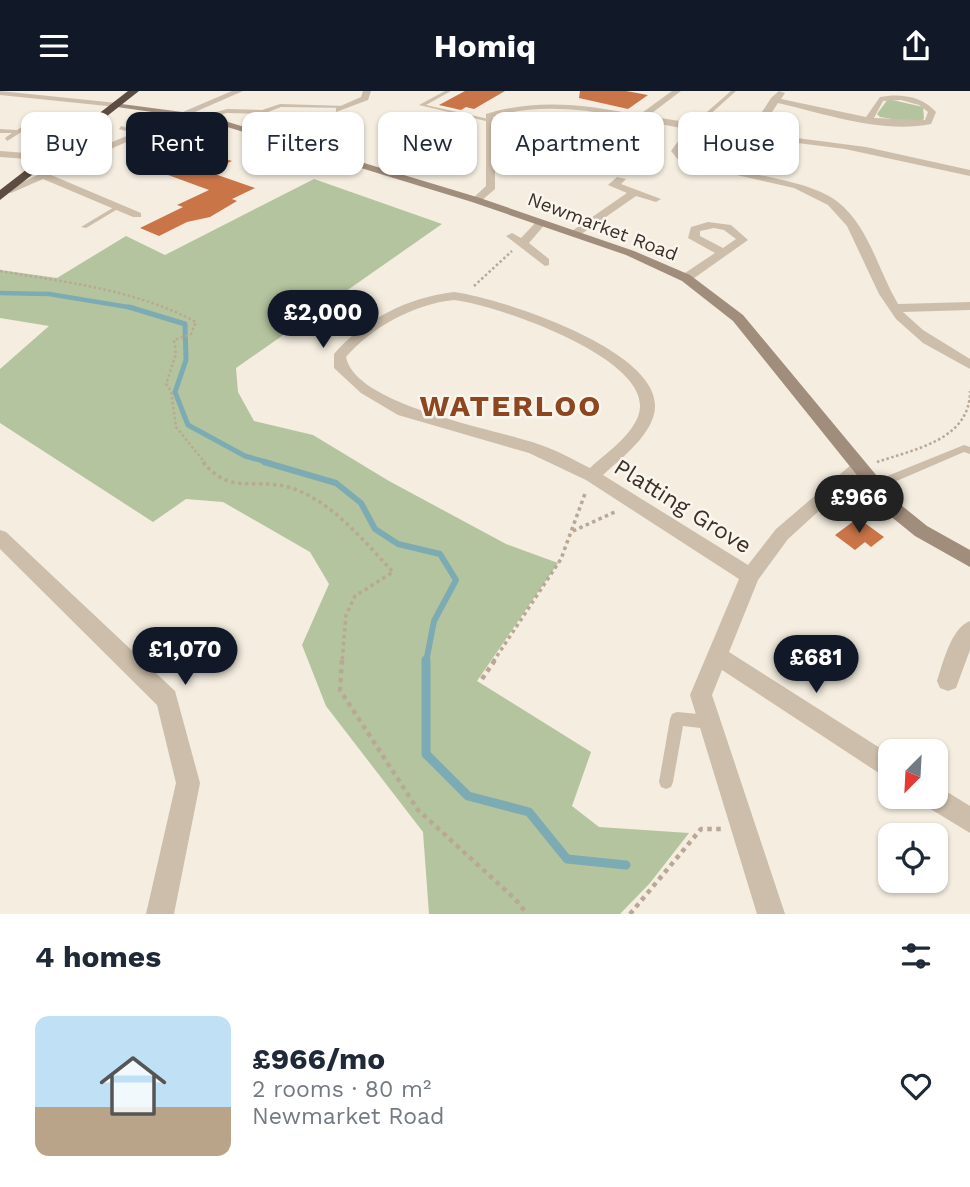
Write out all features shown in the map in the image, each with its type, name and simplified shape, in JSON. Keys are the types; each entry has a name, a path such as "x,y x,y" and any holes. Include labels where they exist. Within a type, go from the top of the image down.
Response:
{"highway":[{"path":"108,112 134,91"},
{"path":"4,194 29,175"}],"street":[{"path":"190,112 239,91"},
{"path":"342,109 365,97 367,91"},
{"path":"662,91 675,92"},
{"path":"766,112 783,91"},
{"path":"648,112 675,92"},
{"path":"0,93 117,105"},
{"path":"774,100 870,118 915,125 928,122 932,112 920,103 885,98 880,99 870,118"},
{"name":"Newmarket Road","path":"117,105 163,112"},
{"path":"476,200 491,187 489,116 502,109 521,106 613,112"},
{"path":"799,142 864,150 970,173"},
{"path":"0,154 21,156"},
{"name":"Newmarket Road","path":"364,166 576,233 686,278 738,318 874,486 921,531 970,559"},
{"path":"750,175 791,184 830,201 851,219 894,308 905,322 929,341 970,365"},
{"path":"4,194 44,176 137,215"},
{"path":"621,179 613,185 656,199"},
{"path":"576,233 635,192"},
{"path":"542,222 517,240 545,262"},
{"path":"686,278 725,253"},
{"name":"Platting Grove","path":"592,476 642,423 648,408 647,392 625,366 573,336 486,299 467,296 432,298 416,303 348,345 339,357 341,368 366,390 403,411 535,449 592,476 751,576"},
{"path":"894,308 970,306"},
{"path":"771,914 701,695 751,576 782,534 858,468"},
{"path":"0,537 167,699 188,783 160,914"},
{"path":"948,681 956,655 970,630"},
{"path":"718,656 878,761"},
{"path":"948,806 970,821"}],"lane":[{"path":"449,91 421,105 489,120"},
{"path":"710,112 734,91"},
{"path":"228,112 263,112 280,105 342,109"},
{"path":"121,128 126,129"},
{"path":"2,138 21,129"},
{"path":"2,138 18,131"},
{"path":"84,227 118,207"},
{"path":"874,486 964,448 970,451"},
{"path":"666,782 677,719 709,722"}],"path":[{"path":"467,296 517,240"},
{"path":"0,271 88,282 167,305 196,322 191,334 174,340 176,354 166,384 171,391 176,427 212,473 240,485 288,487 340,515 393,572 355,596 346,615 340,690 418,810 515,899 527,914"},
{"path":"858,468 918,448 955,429 968,415 970,391"},
{"path":"482,679 561,559 592,476"},
{"path":"571,531 634,503"},
{"path":"630,914 701,829 743,828"}],"green space":[{"path":"888,99 923,107 924,119 918,123 880,117 877,114"},
{"path":"314,179 442,224 236,368 238,392 254,421 313,435 389,481 506,544 558,563 477,681 591,752 572,806 599,827 689,833 650,883 620,914 429,914 423,832 326,706 302,645 329,584 310,552 223,502 186,499 153,522 0,423 0,369 49,326 0,318 0,270 57,278 126,236 165,255"}],"building":[{"path":"465,91 505,91 474,109 466,107 461,110 439,105"},
{"path":"580,91 626,91 648,95 628,109 579,98"},
{"path":"168,175 218,175 255,188 232,199 237,201 210,217 187,222 159,236 140,228 183,207 177,205 209,190"},
{"path":"854,521 862,521 884,537 871,547 865,542 855,550 835,535"}],"waterway":[{"path":"0,293 49,294 130,307"},
{"path":"130,307 185,324 186,360 175,392 188,425 245,456 270,463"},
{"path":"264,462 336,483 361,503 375,529 398,544 440,554 456,580 434,621 426,662"},
{"path":"426,662 426,754 468,796 529,812 567,859 626,865"}],"district":[{"name":"WATERLOO","path":"511,406"}]}
